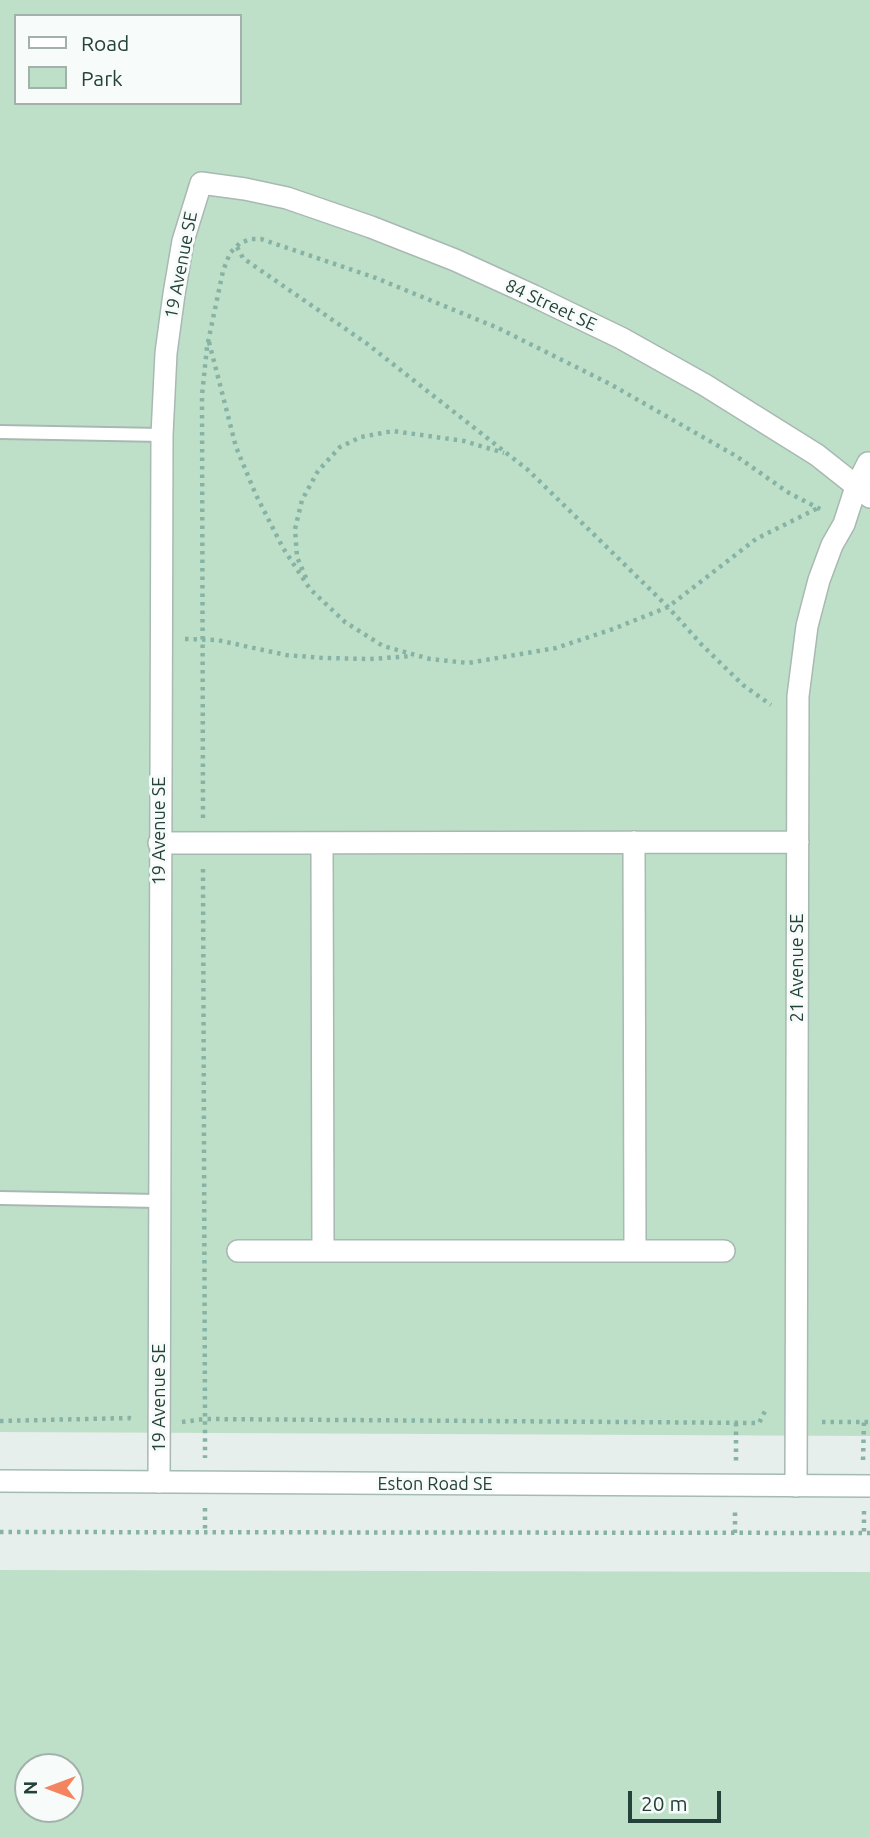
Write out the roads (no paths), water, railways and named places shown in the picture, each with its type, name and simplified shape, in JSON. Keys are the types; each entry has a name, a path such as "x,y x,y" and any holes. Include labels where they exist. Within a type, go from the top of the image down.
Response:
{"street":[{"name":"19 Avenue SE","path":"159,1482 162,435 166,353 174,293 183,241 201,183"},
{"name":"84 Street SE","path":"201,183 245,188 287,198 431,251 534,296 621,338 705,385 817,455 863,492"},
{"name":"21 Avenue SE","path":"796,1486 798,696 807,626 818,580 832,545 863,492 868,463"},
{"path":"634,842 635,1251"},
{"path":"159,843 797,842"},
{"path":"322,843 323,1251"},
{"path":"238,1251 724,1251"},
{"name":"Eston Road SE","path":"0,1481 870,1486"}],"lane":[{"path":"0,432 162,435"},
{"path":"0,1198 158,1200"}]}
